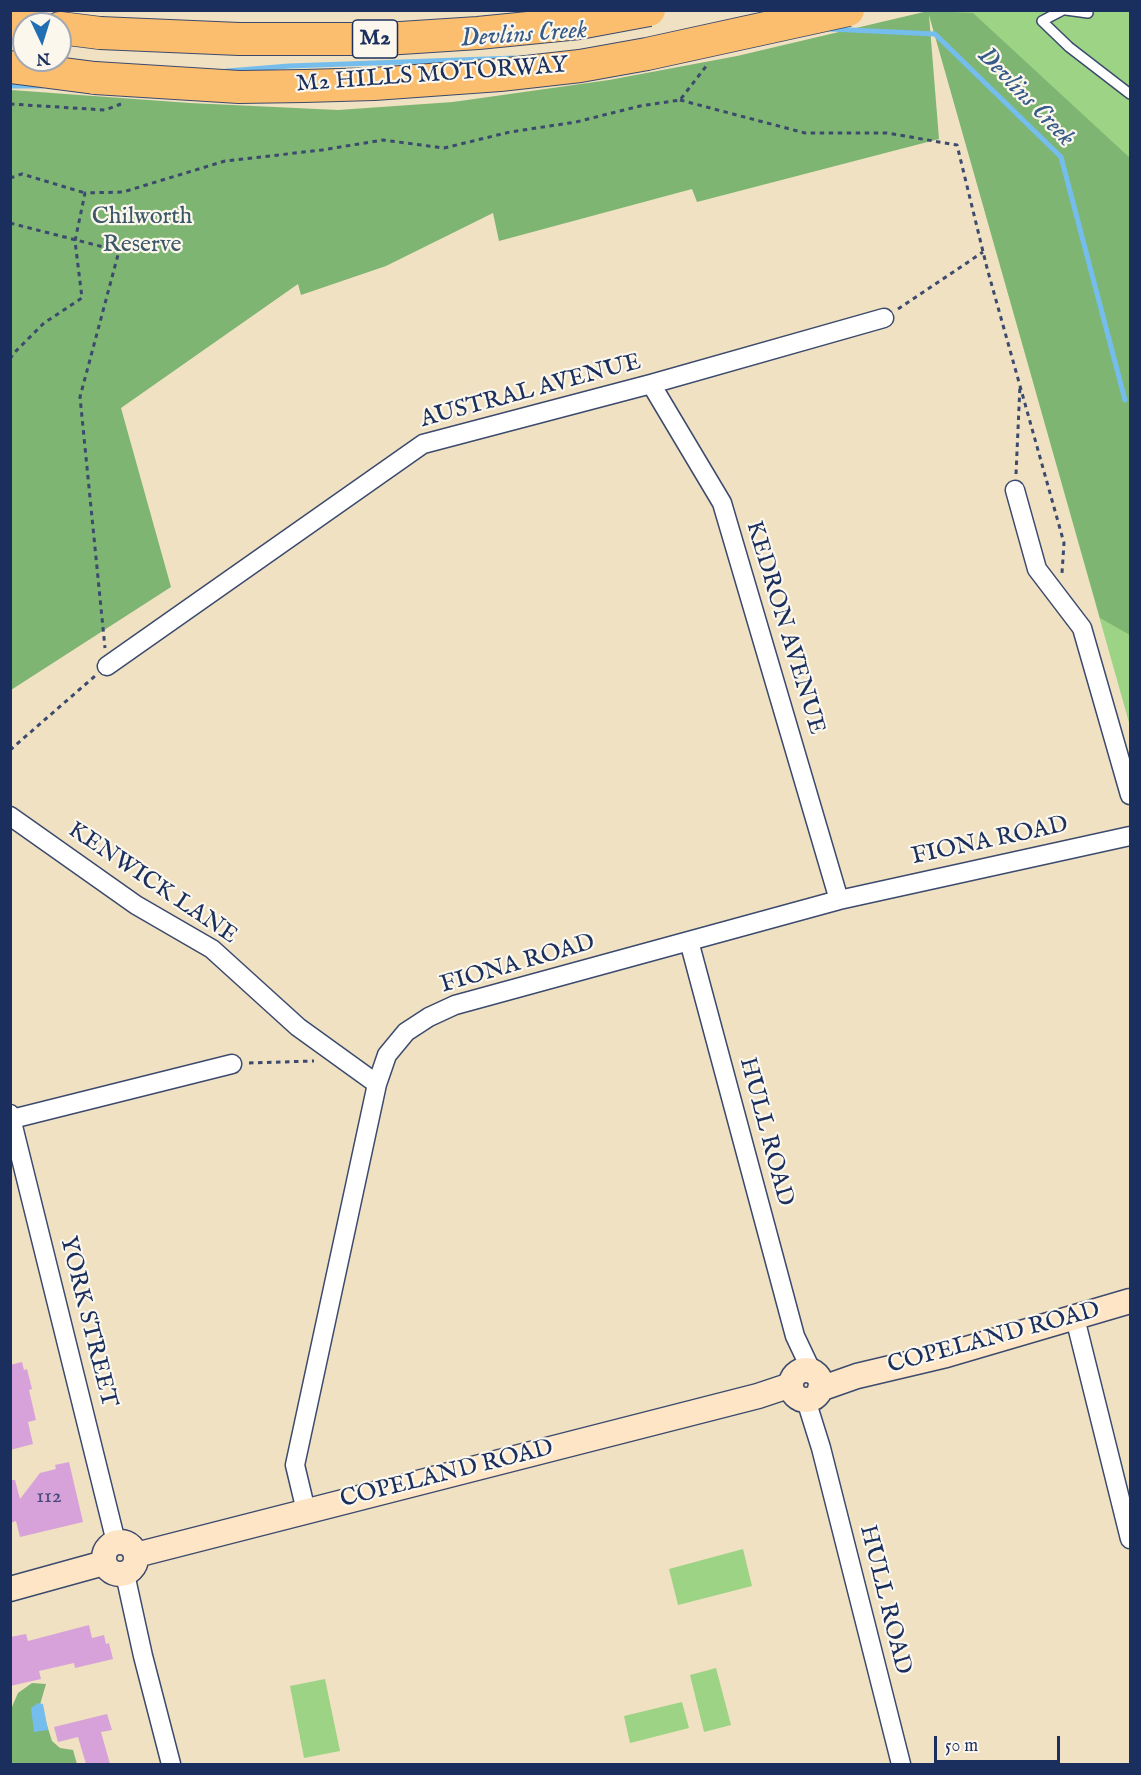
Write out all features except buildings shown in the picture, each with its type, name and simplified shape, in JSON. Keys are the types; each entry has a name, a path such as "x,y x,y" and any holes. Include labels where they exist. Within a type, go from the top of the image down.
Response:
{"highway":[{"name":"M2 HILLS MOTORWAY","path":"72,30 100,33 239,39 385,39 478,33 579,22 649,10"},
{"name":"M2 HILLS MOTORWAY","path":"10,67 95,78 239,87 374,84 500,75 580,66 658,52 848,10"}],"main road":[{"name":"COPELAND ROAD","path":"10,1589 120,1558 758,1396 857,1376 946,1354 1131,1301"}],"street":[{"name":"AUSTRAL AVENUE","path":"107,666 423,444 651,384 884,318"},
{"name":"KEDRON AVENUE","path":"651,384 722,503 839,900"},
{"path":"1015,490 1037,569 1082,628 1131,795"},
{"name":"KENWICK LANE","path":"10,816 136,905 212,949 298,1027 377,1084"},
{"name":"FIONA ROAD","path":"306,1511 295,1464 377,1084 387,1055 406,1032 429,1017 455,1005 839,900 1131,836"},
{"name":"HULL ROAD","path":"689,941 795,1336 901,1764"},
{"path":"11,1116 232,1064"},
{"name":"YORK STREET","path":"11,1116 142,1656 171,1764"},
{"path":"1076,1318 1131,1539"}],"lane":[{"path":"1088,14 1065,10 1042,21 1069,47 1131,94"}],"path":[{"path":"680,100 709,62"},
{"path":"10,178 22,174 85,193 123,192 225,161 322,150 383,140 444,148 510,132 576,122 640,106 680,100 805,134 887,133 957,145 983,252 1064,543 1060,599"},
{"path":"10,359 44,323 82,298 75,241 85,193"},
{"path":"10,223 119,251 80,397 107,666 10,750"},
{"path":"884,318 983,252"},
{"path":"1015,490 1020,380"},
{"path":"232,1064 312,1061 322,1064"}],"green space":[{"path":"928,11 1130,11 1130,726 967,148"},
{"name":"Chilworth Reserve","path":"928,11 973,13 1130,158 1130,635 1100,618 929,15 939,139 697,202 692,189 499,241 493,213 386,266 301,295 298,284 121,408 171,587 11,690 11,90 190,103 338,110 453,102 609,80 737,56"},
{"path":"743,1549 752,1586 678,1605 669,1569"},
{"path":"716,1668 731,1725 704,1732 690,1675"},
{"path":"325,1679 340,1751 304,1758 290,1686"},
{"path":"32,1683 46,1684 39,1708 52,1741 60,1748 73,1750 77,1764 11,1764 11,1709 18,1693"},
{"path":"682,1702 689,1728 630,1743 624,1716"}],"water":[{"path":"38,1703 43,1704 48,1730 34,1732 31,1708"}],"waterway":[{"name":"Devlins Creek","path":"830,29 935,34 1061,157 1125,400"},
{"name":"Devlins Creek","path":"227,71 289,66 515,58"},
{"name":"Devlins Creek","path":"10,86 42,86"}]}
